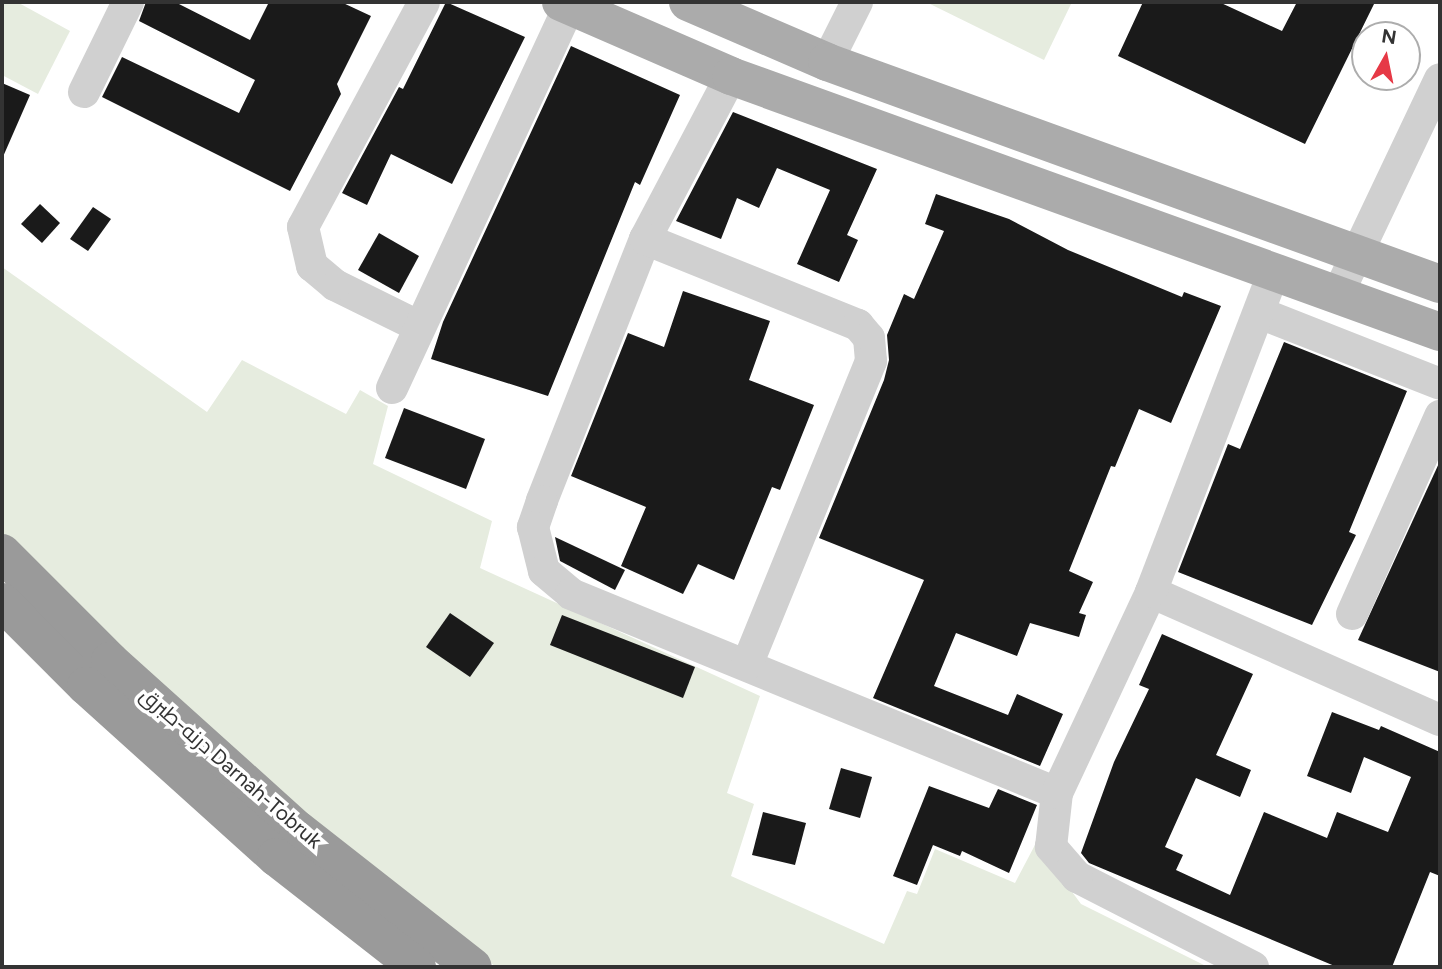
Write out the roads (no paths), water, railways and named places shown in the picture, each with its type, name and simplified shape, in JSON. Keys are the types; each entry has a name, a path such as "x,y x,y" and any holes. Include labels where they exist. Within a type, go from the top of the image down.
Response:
{"highway":[{"name":"درنه-طبرق Darnah-Tobruk","path":"2,554 110,661 288,821 473,967"},
{"name":"درنه-طبرق Darnah-Tobruk","path":"2,602 86,686 276,857 417,967"}],"main road":[{"path":"688,2 827,62 1440,284"},
{"path":"565,4 732,76 1273,275 1440,332"}],"street":[{"path":"83,92 128,2"},
{"path":"418,326 327,279 312,266 303,227 425,2"},
{"path":"827,62 857,2"},
{"path":"392,388 565,4"},
{"path":"732,76 645,239 542,501 533,527 535,550 544,572 571,594 1056,793"},
{"path":"1337,296 1354,254 1440,79"},
{"path":"645,239 858,325 869,338 871,361 747,665"},
{"path":"1253,967 1077,877 1051,847 1056,793 1151,592 1273,275"},
{"path":"1260,313 1440,384"},
{"path":"1352,614 1440,416"},
{"path":"1151,592 1440,719"}]}
